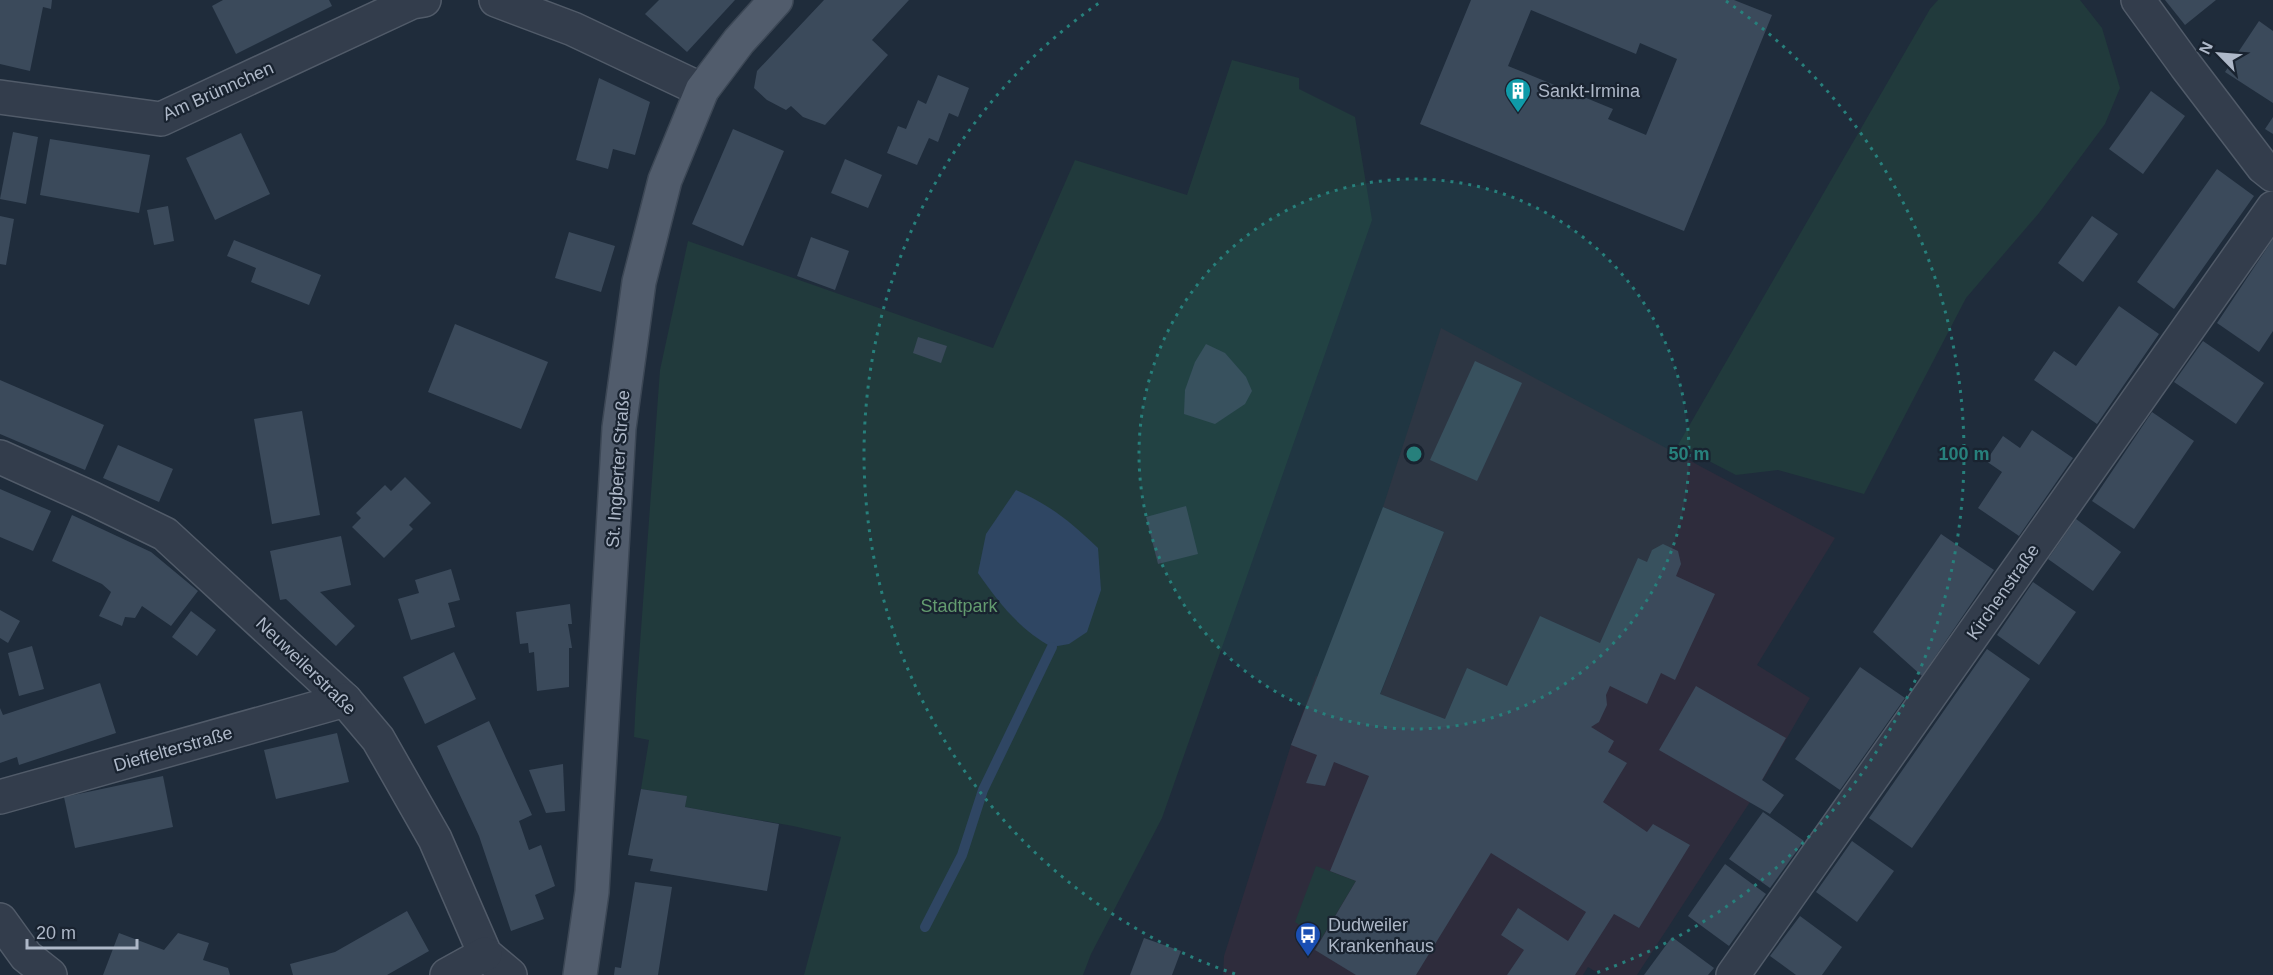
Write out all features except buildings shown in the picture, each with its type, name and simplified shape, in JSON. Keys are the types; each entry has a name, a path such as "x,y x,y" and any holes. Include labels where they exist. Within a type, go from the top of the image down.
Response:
{"main road":[{"name":"St. Ingberter Straße","path":"580,975 592,892 619,428 639,282 665,180 702,90 739,41 776,0"}],"street":[{"name":"Am Brünnchen","path":"0,97 161,119 412,2 424,0"},
{"path":"496,0 573,29 702,90"},
{"path":"2139,0 2186,66 2263,166 2273,175"},
{"name":"Kirchenstraße","path":"1733,975 2273,208"},
{"name":"Neuweilerstraße","path":"0,457 165,534 345,700 378,739 435,839 485,954 510,975"},
{"name":"Dieffelterstraße","path":"0,797 345,700"},
{"path":"0,920 26,956 50,975"},
{"path":"447,975 485,954"}],"shaded area":[{"path":"1441,328 1835,538 1757,665 1810,698 1750,802 1637,975 1601,975 1588,967 1583,975 1223,975 1224,956 1291,745 1316,676 1378,700 1444,532 1383,507"}],"green space":[{"path":"1938,0 2080,0 2102,28 2120,88 2105,124 2039,213 1966,298 1864,494 1778,470 1736,475 1678,445 1930,9"},
{"name":"Stadtpark","path":"1232,60 1299,78 1299,89 1355,117 1372,220 1162,818 1091,954 1083,975 804,975 841,837 685,807 686,796 641,789 649,740 634,737 660,370 688,241 993,348 1075,160 1187,195"},
{"path":"1316,866 1356,881 1321,939 1295,922"}],"water":[{"path":"1016,490 1060,515 1098,548 1101,590 1087,632 1069,644 1052,647 1029,632 1002,605 978,573 986,534"}],"waterway":[{"path":"925,927 962,855 983,790 1052,647"}],"place":[{"name":"Sankt-Irmina","path":"1518,114"},
{"name":"Dudweiler Krankenhaus","path":"1308,958"}]}
